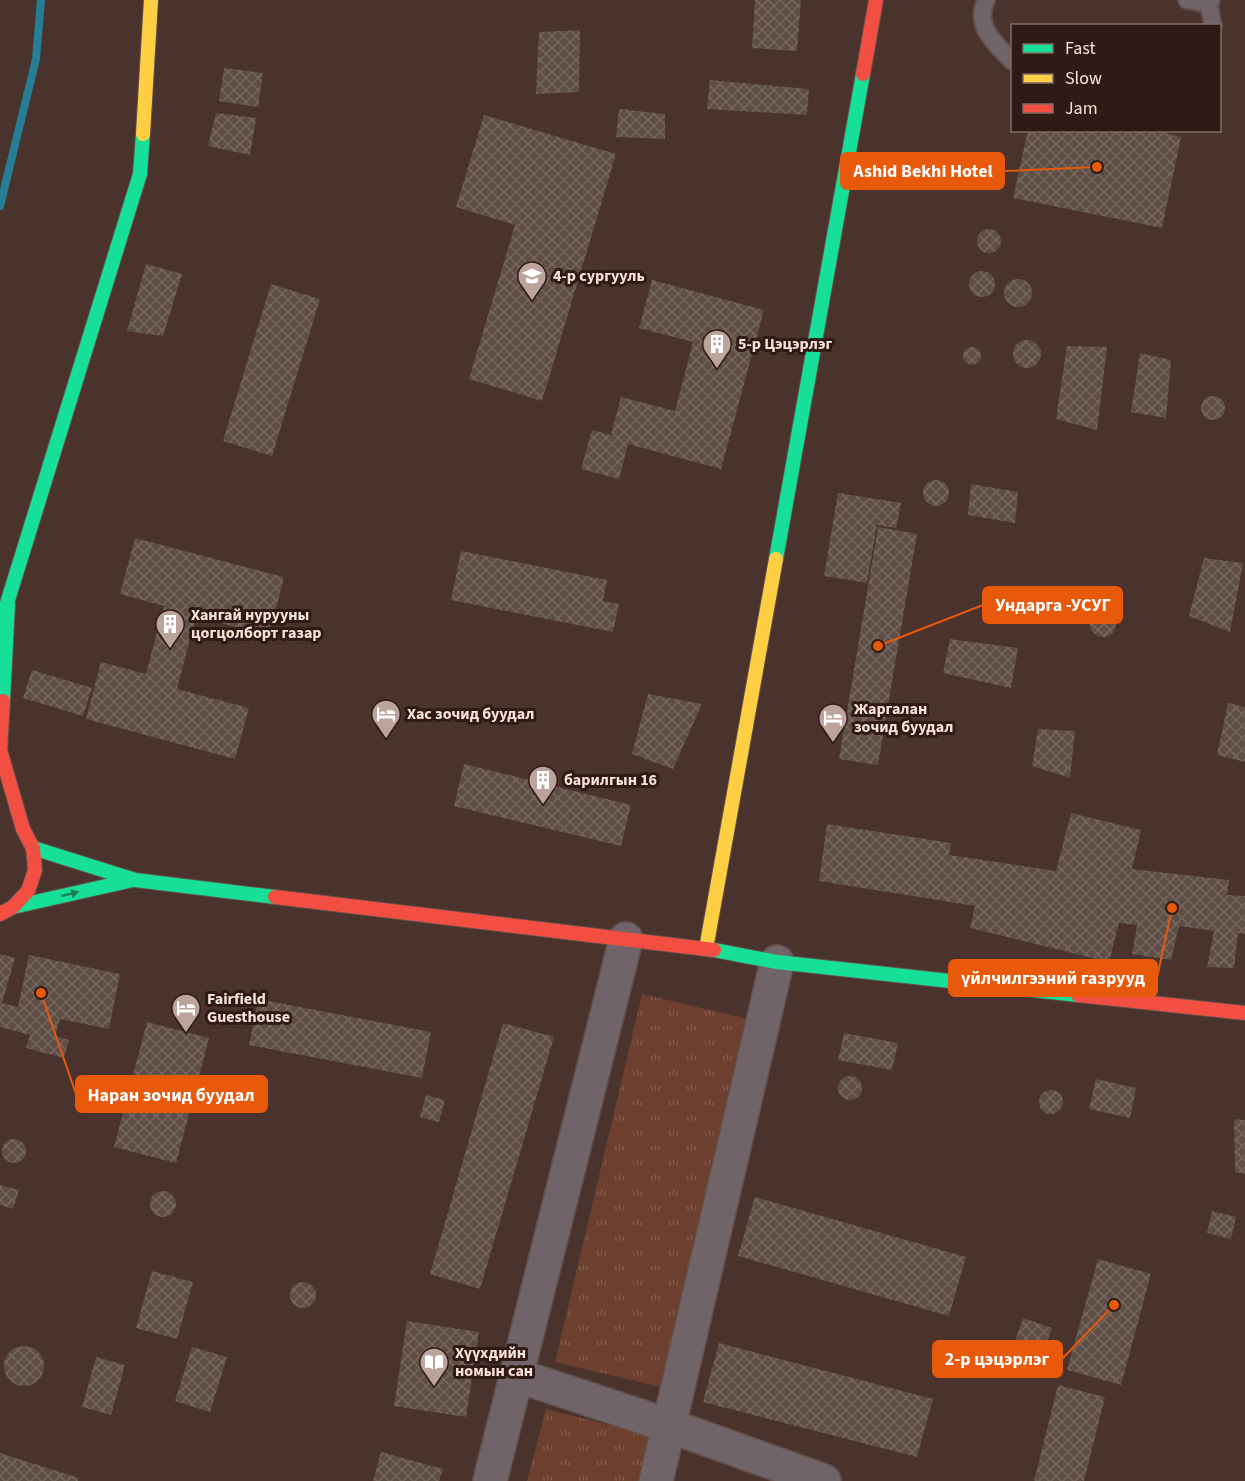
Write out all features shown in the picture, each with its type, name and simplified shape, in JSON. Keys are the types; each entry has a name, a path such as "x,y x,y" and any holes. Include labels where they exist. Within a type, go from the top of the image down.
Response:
{"street":[{"path":"0,626 140,174 151,0"},
{"path":"706,949 876,0"},
{"path":"8,604 0,750 24,829 33,848 35,870 28,891 14,907"},
{"path":"7,815 24,829"},
{"path":"33,848 135,880 706,949 777,962 1245,1013"},
{"path":"0,914 14,907 135,880"},
{"path":"490,1481 626,939"},
{"path":"656,1481 777,962"},
{"path":"516,1375 670,1426 824,1481"}],"lane":[{"path":"986,0 981,12 987,36 1011,61"},
{"path":"1187,0 1210,2 1213,24"}],"green space":[{"path":"642,994 761,1022 674,1390 555,1362"},
{"path":"546,1409 661,1438 650,1481 527,1481"}],"building":[{"path":"755,0 801,0 797,51 752,48"},
{"path":"580,30 579,92 536,94 539,32"},
{"path":"224,68 263,73 258,107 219,101"},
{"path":"710,80 809,89 807,115 707,109"},
{"path":"619,109 665,114 665,139 616,137"},
{"path":"216,113 256,118 250,155 208,146"},
{"name":"4-р сургууль","path":"484,115 616,154 542,401 469,379 515,225 456,207"},
{"path":"1028,132 1161,132 1181,137 1162,228 1013,198"},
{"path":"989,229 998,232 1001,241 998,250 989,253 980,250 977,241 980,232"},
{"path":"146,264 182,274 163,336 127,331"},
{"path":"982,271 991,275 995,284 991,293 982,297 973,293 969,284 973,275"},
{"path":"1018,279 1028,283 1032,293 1028,303 1018,307 1008,303 1004,293 1008,283"},
{"name":"5-р Цэцэрлэг","path":"652,280 764,310 721,469 628,444 619,479 581,469 592,430 611,435 621,397 675,411 693,342 639,328"},
{"path":"271,284 320,299 272,456 223,441"},
{"path":"1027,340 1037,344 1041,354 1037,364 1027,368 1017,364 1013,354 1017,344"},
{"path":"1067,346 1107,347 1097,430 1056,419"},
{"path":"968,347 976,347 981,352 979,363 968,365 963,360 963,352"},
{"path":"1140,353 1171,360 1166,418 1131,412"},
{"path":"1213,396 1222,399 1225,408 1222,417 1213,420 1204,417 1201,408 1204,399"},
{"path":"936,480 945,484 949,493 945,502 936,506 927,502 923,493 927,484"},
{"path":"971,484 1018,492 1015,523 968,515"},
{"path":"838,493 901,503 896,528 877,525 867,583 824,576"},
{"path":"878,527 917,534 878,765 839,759"},
{"name":"Хангай нурууны цогцолборт газар","path":"135,538 284,577 269,636 196,616 177,689 249,708 235,759 86,719 101,662 146,674 164,606 120,594"},
{"path":"461,551 607,580 603,601 619,604 613,632 451,600"},
{"path":"1204,558 1243,563 1230,632 1189,616"},
{"path":"1103,611 1112,615 1116,624 1112,633 1103,637 1094,633 1090,624 1094,615"},
{"path":"950,639 1018,648 1011,688 943,673"},
{"path":"32,670 92,688 83,716 23,698"},
{"path":"648,694 702,704 673,769 632,754"},
{"path":"1228,703 1245,707 1245,762 1217,755"},
{"path":"1038,729 1075,731 1070,778 1032,766"},
{"name":"барилгын 16","path":"464,764 631,805 621,846 454,806"},
{"path":"1071,813 1141,830 1132,869 1229,880 1227,895 1245,896 1245,934 1238,933 1234,968 1207,967 1214,931 1179,926 1171,960 1132,954 1137,925 1119,923 1109,962 970,928 975,906 819,881 827,824 951,843 949,855 1056,871"},
{"path":"0,954 15,958 2,1003 18,1007 29,955 120,974 109,1029 60,1019 55,1036 69,1040 64,1058 26,1048 30,1035 0,1027"},
{"path":"258,999 431,1032 422,1078 249,1045"},
{"path":"147,1022 209,1038 176,1163 114,1147"},
{"path":"503,1023 554,1037 480,1289 430,1274"},
{"path":"844,1033 898,1043 892,1070 838,1060"},
{"path":"845,1076 855,1076 862,1083 862,1093 855,1100 845,1100 838,1093 838,1083"},
{"path":"1096,1079 1136,1088 1130,1118 1089,1109"},
{"path":"1051,1090 1056,1091 1062,1097 1062,1107 1056,1113 1051,1114 1046,1113 1040,1107 1039,1102 1040,1097 1046,1091"},
{"path":"426,1095 445,1100 439,1122 420,1117"},
{"path":"1234,1119 1245,1120 1245,1174 1235,1172"},
{"path":"9,1139 19,1139 26,1146 26,1156 19,1163 9,1163 2,1156 2,1146"},
{"path":"0,1185 19,1190 13,1209 0,1205"},
{"path":"163,1191 172,1195 176,1204 172,1213 163,1217 154,1213 150,1204 154,1195"},
{"path":"755,1197 966,1257 949,1316 738,1256"},
{"path":"1212,1211 1236,1217 1231,1239 1207,1233"},
{"path":"1098,1259 1151,1274 1121,1385 1067,1370"},
{"path":"152,1271 193,1282 177,1339 136,1328"},
{"path":"303,1282 312,1286 316,1295 312,1304 303,1308 294,1304 290,1295 294,1286"},
{"path":"1023,1318 1052,1328 1038,1368 1009,1358"},
{"name":"Хүүхдийн номын сан","path":"407,1321 479,1332 466,1417 394,1406"},
{"path":"719,1343 933,1399 917,1457 703,1402"},
{"path":"24,1346 38,1352 44,1366 38,1380 24,1386 10,1380 4,1366 10,1352"},
{"path":"192,1347 227,1357 210,1412 175,1401"},
{"path":"96,1357 125,1365 111,1415 82,1407"},
{"path":"1058,1385 1105,1397 1084,1481 1034,1481"},
{"path":"381,1452 443,1469 439,1481 373,1481"},
{"path":"0,1453 79,1478 78,1481 0,1481"}],"waterway":[{"path":"0,206 36,59 41,0"}],"traffic: fast":[{"path":"776,559 863,74"},
{"path":"0,626 140,174 143,134"},
{"path":"3,701 8,604"},
{"path":"33,848 135,880 275,897"},
{"path":"13,907 133,880"},
{"path":"714,950 777,962 1078,995"}],"traffic: slow":[{"path":"143,134 151,0"},
{"path":"706,949 776,559"}],"traffic: jam":[{"path":"863,74 876,0"},
{"path":"0,914 13,907 28,891 35,870 33,848 23,829 0,750 3,701"},
{"path":"275,897 714,950"},
{"path":"1078,995 1245,1013"}],"place":[{"name":"Ashid Bekhi Hotel","path":"1097,167"},
{"name":"4-р сургууль","path":"532,302"},
{"name":"5-р Цэцэрлэг","path":"717,370"},
{"name":"Ундарга -УСУГ","path":"878,646"},
{"name":"Хангай нурууны цогцолборт газар","path":"170,650"},
{"name":"Хас зочид буудал","path":"386,740"},
{"name":"Жаргалан зочид буудал","path":"833,744"},
{"name":"барилгын 16","path":"543,806"},
{"name":"үйлчилгээний газрууд","path":"1172,908"},
{"name":"Наран зочид буудал","path":"41,993"},
{"name":"Fairfield Guesthouse","path":"186,1034"},
{"name":"2-р цэцэрлэг","path":"1114,1305"},
{"name":"Хүүхдийн номын сан","path":"434,1388"}]}
